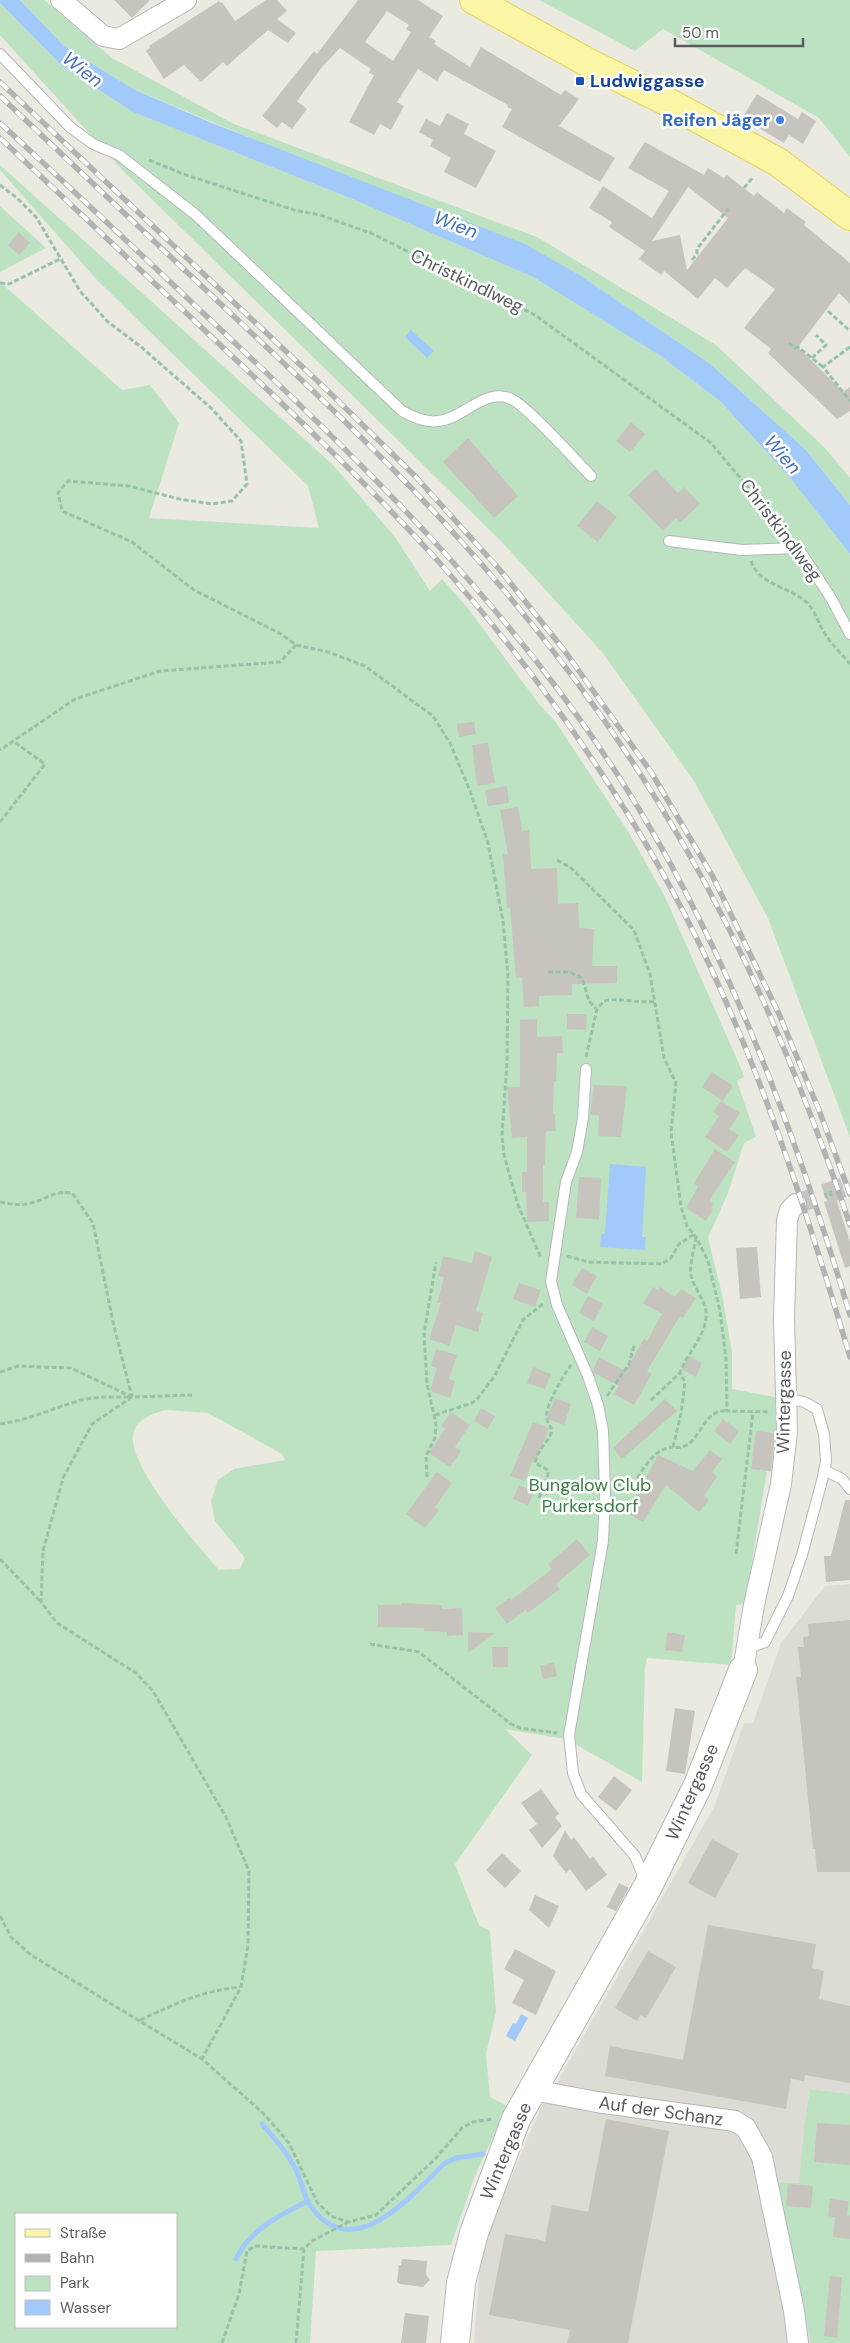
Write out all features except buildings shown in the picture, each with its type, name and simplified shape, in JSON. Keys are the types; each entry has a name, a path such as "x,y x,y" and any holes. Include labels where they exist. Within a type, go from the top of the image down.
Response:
{"main road":[{"path":"474,0 589,63 662,99 778,162 850,216"}],"street":[{"path":"61,0 103,36 119,39 186,0"},
{"name":"Wintergasse","path":"455,2343 461,2283 474,2233 516,2119 648,1888 698,1785 745,1659 781,1484 787,1405 784,1318 787,1220 790,1210 796,1204"},
{"name":"Auf der Schanz","path":"533,2090 597,2102 735,2121 746,2128 762,2157 794,2310 798,2343"}],"lane":[{"path":"0,54 70,127 93,144 119,155 196,215 402,411 422,420 438,422 448,420 480,401 497,396 510,398 548,432 591,476"},
{"path":"669,541 751,550 798,548"},
{"name":"Christkindlweg","path":"798,548 831,598 850,634"},
{"path":"586,1069 584,1118 577,1152 566,1182 551,1280 559,1310 598,1405 603,1431 605,1483 603,1541 569,1735 573,1773 581,1794 635,1856 648,1888"},
{"path":"745,1659 765,1642 788,1596 802,1555 824,1470 824,1434 817,1409 804,1402 787,1405"},
{"path":"824,1470 842,1479 850,1489"}],"path":[{"name":"Christkindlweg","path":"119,155 147,159 195,178 294,210 320,215 373,234 535,315 711,443 778,521 798,548"},
{"path":"744,188 752,177"},
{"path":"0,185 18,198 36,217 80,291 108,322 140,346 211,408 241,441 247,484 232,501 212,504 179,499 129,486 68,481 58,493 62,511 132,542 194,590 281,634 296,645 328,652 365,666 433,716 450,743 488,843 503,921 508,976 507,1062 502,1135 504,1155 518,1205 551,1280"},
{"path":"692,260 697,254 697,249 728,209"},
{"path":"0,282 9,284 60,259"},
{"path":"828,311 850,331"},
{"path":"812,358 826,345 816,335"},
{"path":"789,343 795,348 798,347 823,367 850,401"},
{"path":"823,367 850,347"},
{"path":"751,550 751,563 756,571 806,602 812,608 827,637 850,664"},
{"path":"0,750 75,700 84,696 160,671 280,662 296,645"},
{"path":"0,822 45,764 13,741"},
{"path":"558,860 570,867 634,930 650,974 664,1058 676,1084 671,1132 681,1206 687,1226 695,1236 708,1261 720,1311 726,1359 727,1411"},
{"path":"548,972 570,972 582,978 589,1002 597,1010"},
{"path":"586,1069 587,1048 600,1004 608,1000 617,999 638,1003 655,1001"},
{"path":"0,1202 16,1205 31,1203 61,1191 72,1193 93,1223 113,1322 132,1397"},
{"path":"830,1191 832,1198"},
{"path":"825,1193 827,1199"},
{"path":"554,1256 574,1257 588,1262 662,1264 671,1258 679,1244 695,1236"},
{"path":"651,1400 680,1374 685,1359 703,1328 706,1317 700,1296 691,1276 695,1236"},
{"path":"427,1476 426,1456 435,1438 435,1415 427,1384 424,1334 436,1262"},
{"path":"435,1415 472,1403 478,1398 494,1377 522,1320 554,1292"},
{"path":"598,1405 618,1382 629,1364 634,1346"},
{"path":"539,1498 548,1475 548,1470 535,1463 535,1460 540,1449 549,1439 552,1430 547,1421 548,1411 566,1372 579,1355"},
{"path":"0,1372 18,1366 71,1368 132,1397"},
{"path":"672,1446 681,1414 685,1382 680,1374"},
{"path":"0,1424 23,1421 76,1401 96,1397 192,1395"},
{"path":"41,1602 43,1552 63,1478 92,1424 132,1397"},
{"path":"605,1483 634,1484 657,1454 666,1447 682,1447 694,1440 713,1413 718,1410 753,1412 787,1405"},
{"path":"736,1554 753,1412"},
{"path":"0,1559 41,1602 57,1624 136,1673 153,1691 226,1817 249,1871 248,1945 241,1987 202,2059"},
{"path":"370,1644 419,1652 511,1724 520,1728 569,1735"},
{"path":"0,1916 11,1937 31,1955 202,2059 263,2113 288,2143 317,2202 331,2216 348,2222"},
{"path":"140,2020 191,1996 215,1990 241,1987"},
{"path":"296,2343 304,2249 312,2240 348,2222 376,2215 435,2159 462,2128 473,2122 516,2119"},
{"path":"222,2343 239,2294 247,2251 255,2246 304,2249"}],"shaded area":[{"path":"850,1584 850,2094 810,2089 804,2126 799,2183 778,2182 811,2343 474,2343 481,2249 541,2107 558,2081 714,1807 744,1723 753,1723 781,1643 825,1586"}],"green space":[{"path":"20,0 44,0 112,58 234,124 537,237 716,345 825,448 850,478 850,505 805,449 709,363 581,276 133,89 64,46"},
{"path":"539,0 850,0 850,157 819,118 663,29 635,51"},
{"path":"0,3 62,66 133,112 350,198 533,277 659,355 721,402 791,479 850,554 850,1137 768,918 694,781 602,652 501,541 126,174 0,35"},
{"name":"Bungalow Club Purkersdorf","path":"0,165 333,465 395,537 430,591 442,579 466,606 539,704 555,721 629,833 665,897 740,1066 744,1077 737,1081 756,1137 744,1143 728,1193 708,1238 722,1294 732,1352 732,1389 775,1397 776,1433 771,1472 767,1471 745,1604 736,1605 731,1665 647,1658 645,1667 642,1782 566,1739 505,1729 532,1755 455,1864 479,1925 490,1931 496,2012 486,2054 490,2097 507,2106 474,2178 451,2245 316,2251 310,2343 0,2343 0,282 122,390 150,385 179,423 149,518 319,528 308,486 97,280 0,170","holes":["167,1410 208,1413 282,1454 285,1460 234,1469 218,1480 211,1501 215,1521 245,1558 240,1569 219,1570 167,1506 142,1467 135,1450 134,1430 145,1418"]},
{"path":"0,206 46,248 0,272"},
{"path":"810,2089 850,2094 850,2343 811,2343 778,2182 799,2183 804,2126"}],"water":[{"name":"Wien","path":"0,0 20,0 64,46 133,89 212,123 525,244 581,276 709,363 805,449 850,505 850,554 791,479 721,402 659,355 533,277 350,198 133,112 62,66 0,3"},
{"path":"411,330 434,351 427,358 405,337"},
{"path":"610,1164 646,1167 642,1237 646,1237 645,1250 600,1247 601,1234 605,1234"},
{"path":"521,2014 528,2018 515,2041 506,2036 513,2023 516,2024"}],"waterway":[{"path":"262,2124 292,2163 308,2202 325,2221 342,2229 361,2228 380,2220 398,2208 445,2163 456,2158 483,2154"},
{"path":"236,2259 249,2239 257,2231 276,2218 308,2201"}],"tunnel":[{"path":"796,1204 850,1185"}],"railway":[{"path":"0,82 328,391 415,476 500,570 564,650 651,772 713,877 779,1014 819,1110 850,1194"},
{"path":"0,96 375,451 461,541 523,613 582,689 662,808 711,894 734,939 797,1080 850,1225"},
{"path":"0,123 274,380 382,486 484,598 532,656 578,717 621,780 659,843 725,972 781,1107 850,1315"},
{"path":"0,138 285,407 363,483 438,561 515,653 586,749 629,816 666,879 700,944 730,1011 758,1079 807,1217 850,1357"}],"place":[{"name":"Ludwiggasse","path":"580,81"},
{"name":"Reifen Jäger","path":"780,120"}]}
